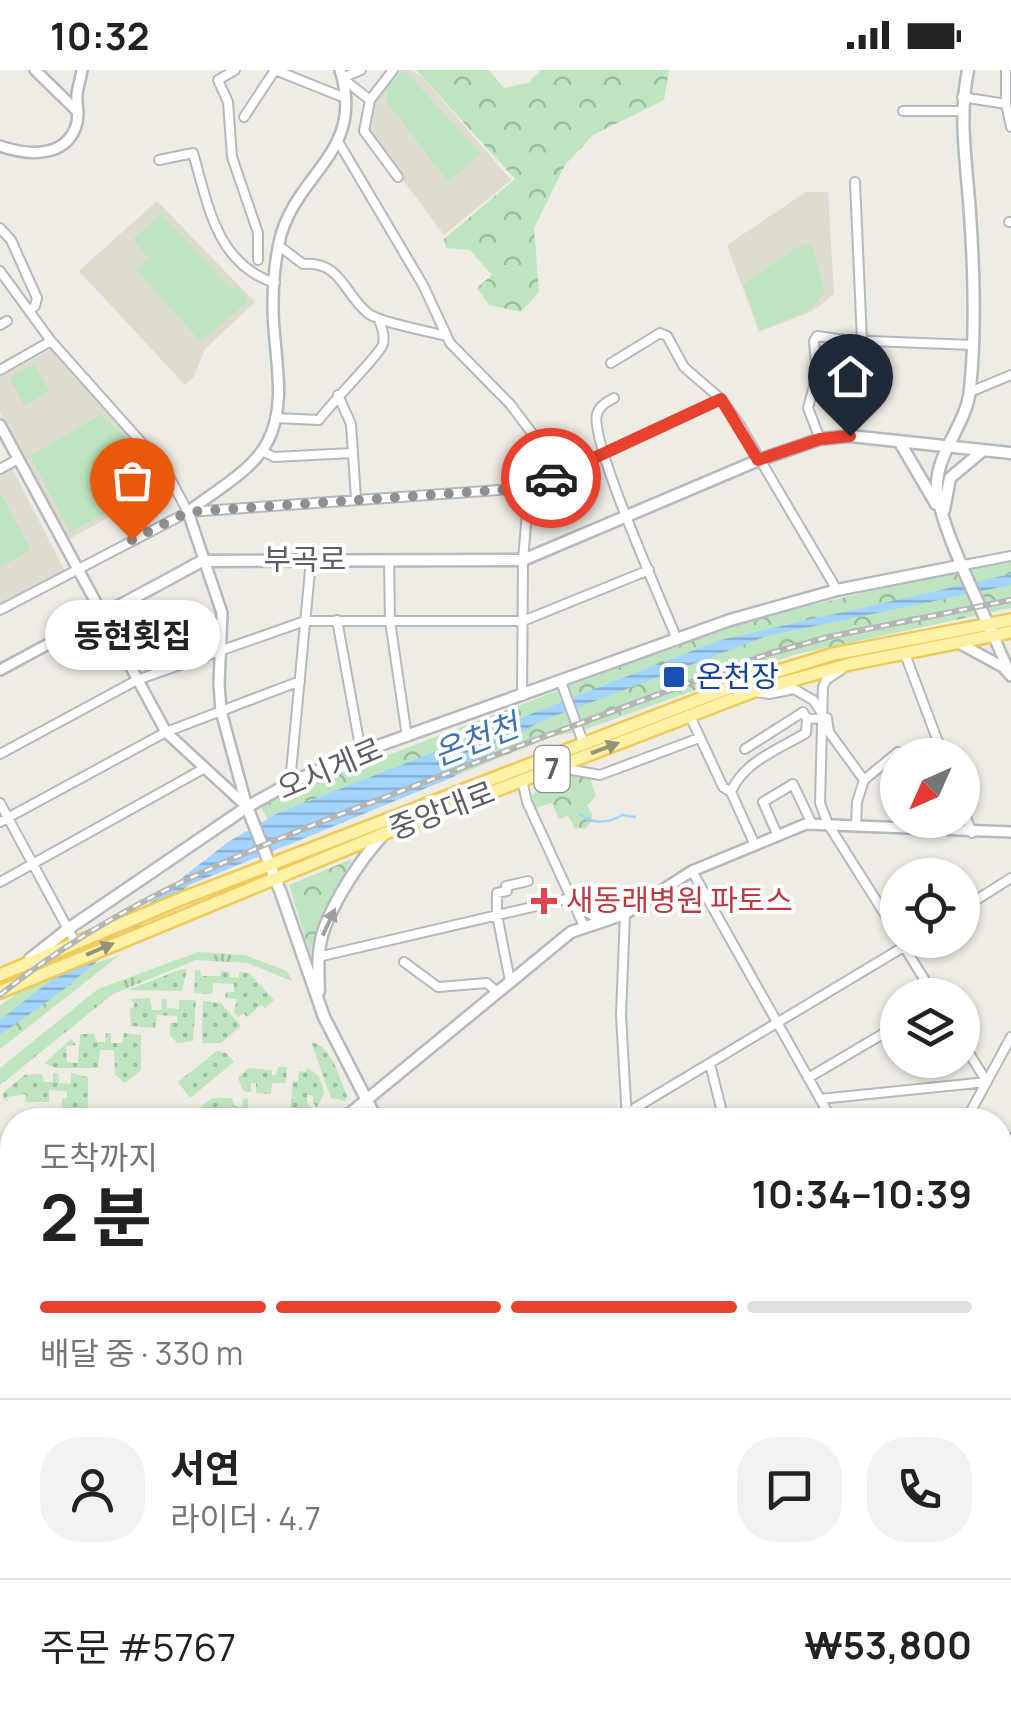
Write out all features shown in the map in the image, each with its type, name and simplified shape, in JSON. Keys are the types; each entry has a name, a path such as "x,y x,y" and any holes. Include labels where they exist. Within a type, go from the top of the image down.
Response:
{"main road":[{"path":"943,516 937,479 970,392 971,223 961,110 968,70"},
{"name":"부곡로","path":"102,615 202,561 524,560 758,460 820,439 850,436 1011,453"},
{"path":"899,441 943,516 988,624"},
{"path":"943,516 950,478 982,451"},
{"name":"오시게로","path":"22,966 68,929 247,807 361,752 676,638 836,590 965,568"},
{"name":"중앙대로","path":"0,975 269,860 749,680 834,654 1011,620"},
{"name":"중앙대로","path":"988,624 1011,632"},
{"name":"중앙대로","path":"0,995 181,915 690,716 754,692 850,664 959,643 988,624"},
{"path":"247,807 324,1017 370,1108"},
{"path":"324,1017 318,956 324,930 364,856 383,834"},
{"path":"356,1108 571,932 618,916"}],"street":[{"path":"36,70 78,112"},
{"path":"0,146 28,154 44,153 70,137 77,125 76,97 82,70"},
{"path":"235,70 218,80 228,102 232,157 258,233 258,260"},
{"path":"244,117 275,70 345,98"},
{"path":"341,74 361,70"},
{"path":"393,70 370,100 364,131 398,177"},
{"path":"1006,70 1011,127"},
{"path":"0,610 188,512 262,451 275,418 279,390 273,306 278,245 293,206 340,142 345,98 341,74"},
{"path":"341,74 370,100"},
{"path":"962,97 1006,104"},
{"path":"903,111 961,110"},
{"path":"340,142 423,285 446,336 518,413 535,437 537,465 528,488 524,560 522,696"},
{"path":"159,160 193,153 218,238 255,275 275,283"},
{"path":"855,182 862,341"},
{"path":"0,228 11,240 37,298 29,311"},
{"path":"278,245 303,264 319,262 329,267 357,304 379,320 446,336"},
{"path":"238,260 277,260"},
{"path":"0,271 51,341 165,469 188,512 222,613 222,711 247,807"},
{"path":"275,418 317,421 379,354 384,339 379,320"},
{"path":"611,363 664,333 684,368 721,399 836,590"},
{"path":"820,439 808,408 816,376 814,341 820,335 862,341 972,344"},
{"path":"0,370 51,341"},
{"path":"970,392 1011,375"},
{"path":"338,394 351,424 356,499"},
{"path":"614,398 601,407 596,418 604,454 676,638"},
{"path":"188,512 528,488 721,399"},
{"path":"0,425 166,732 247,807"},
{"path":"262,451 274,457 352,453"},
{"path":"0,469 18,459"},
{"path":"965,568 1011,556"},
{"path":"290,784 310,560"},
{"path":"389,560 390,621 407,737"},
{"path":"0,754 137,680 305,622 523,621 649,570"},
{"name":"부곡로","path":"0,670 102,615"},
{"path":"337,620 361,752"},
{"path":"988,624 1011,676"},
{"path":"959,643 1011,676"},
{"path":"905,654 937,738"},
{"path":"850,664 826,680 821,715 820,803 828,824 880,907"},
{"path":"4,820 166,732 300,681"},
{"path":"560,682 583,742"},
{"path":"754,692 794,690 813,700 821,715"},
{"path":"745,748 804,716 821,715 827,718 829,732 864,780"},
{"path":"690,716 754,844"},
{"path":"731,792 736,778 750,766 806,733 804,716"},
{"path":"556,767 600,775 699,738"},
{"path":"856,825 857,802 864,780 880,767"},
{"path":"0,882 204,770"},
{"path":"522,780 526,802 584,926"},
{"path":"777,834 763,802 793,784 812,824"},
{"path":"0,802 4,820 75,942"},
{"path":"318,956 497,915 573,902 595,917 618,916 692,871 777,834 812,824 880,827"},
{"path":"980,833 1011,832"},
{"path":"692,871 825,1108"},
{"path":"980,898 1011,878"},
{"path":"510,981 496,894 507,891 506,886 528,881"},
{"path":"618,916 622,1108"},
{"path":"640,1108 880,955"},
{"path":"404,962 438,987 487,983 496,992"},
{"path":"808,1078 880,1036"},
{"path":"973,1108 1011,1037"},
{"path":"710,1064 721,1108"},
{"path":"980,1071 987,1082"},
{"path":"820,1099 987,1082"}],"shaded area":[{"path":"398,70 411,70 423,78 511,180 444,235 366,130 377,94"},
{"path":"806,192 828,192 834,294 813,311 759,332 727,245"},
{"path":"157,201 255,302 205,349 193,378 185,385 79,271"},
{"path":"53,348 162,470 168,484 68,540 0,412 0,377"},
{"path":"12,468 64,570 0,606 0,474"}],"green space":[{"path":"404,70 481,154 448,182 387,102 386,86"},
{"path":"416,70 489,70 504,88 528,83 541,70 669,70 664,100 593,135 565,165 534,228 539,292 521,312 489,305 477,288 492,275 470,250 446,248 444,239 515,179"},
{"path":"161,214 232,289 236,286 249,301 201,342 136,270 148,258 133,239"},
{"path":"802,244 812,246 825,291 809,311 760,330 743,284"},
{"path":"34,364 49,391 24,406 9,377"},
{"path":"100,415 133,443 162,482 70,532 30,456"},
{"path":"0,492 31,550 0,567"},
{"path":"1011,562 1011,608 793,655 578,732 552,736 284,847 262,809 264,804 288,793 736,623 969,568"},
{"path":"568,772 590,778 596,796 587,806 592,814 585,829 575,828 568,816 559,819 552,803 535,808 532,797 539,785"},
{"path":"352,859 318,925 310,954 289,885"},
{"path":"198,952 245,955 287,971 292,981 247,963 196,960 113,994 0,1085 0,1068 98,989"},
{"path":"120,955 0,1049 0,1006 25,987"},
{"path":"187,969 182,991 128,990 179,970"},
{"path":"195,970 200,970 201,976 220,976 221,971 239,978 239,972 249,973 274,1000 247,1017 243,1013 238,1017 234,1012 237,999 225,998 226,992 234,992 234,984 213,983 212,994 194,993"},
{"path":"150,998 152,1010 161,1010 162,999 167,999 167,1008 179,1009 179,1000 196,1000 193,1041 177,1043 170,1035 170,1023 177,1023 177,1016 157,1015 155,1028 131,1026 130,1008 134,1003 129,999"},
{"path":"203,1001 221,1003 241,1026 221,1043 202,1043"},
{"path":"106,1033 111,1033 111,1043 122,1043 124,1033 141,1035 141,1070 125,1083 115,1075 114,1050 100,1050 98,1068 56,1068 45,1063 71,1039 76,1045 66,1046 67,1062 78,1063 80,1034 94,1034 97,1042 105,1042"},
{"path":"311,1042 330,1056 346,1101 331,1098"},
{"path":"217,1051 226,1053 234,1062 190,1098 178,1082"},
{"path":"278,1067 287,1067 286,1083 272,1083 271,1094 256,1093 256,1083 251,1083 251,1092 243,1091 238,1078 249,1068 272,1070 272,1075 276,1075"},
{"path":"307,1068 319,1076 324,1093 317,1108 313,1095 307,1095 311,1108 290,1108 293,1081 298,1081 299,1071 306,1072"},
{"path":"53,1073 58,1073 59,1083 71,1084 71,1073 88,1077 88,1108 62,1108 67,1091 49,1090 49,1102 26,1102 26,1094 7,1097 8,1102 3,1098 4,1092 25,1075 42,1074 44,1082 53,1082"},
{"path":"213,1098 232,1098 234,1106 242,1107 243,1099 248,1098 248,1108 201,1106"}],"water":[{"name":"온천천","path":"1011,574 1011,585 767,636 539,722 453,777 189,885 58,994 0,1035 0,1020 228,842 276,814 720,640"}],"waterway":[{"path":"580,814 601,822 622,815 635,817"}],"railway":[{"path":"0,995 46,961 143,902 245,853 351,810 768,654 828,637 1011,600"}],"way so far":[{"path":"132,540 188,512 528,488 551,478"}],"place":[{"name":"동현횟집","path":"132,540"},
{"name":"온천장","path":"674,677"},
{"name":"새동래병원 파토스","path":"544,901"}],"route":[{"path":"551,478 721,399 758,460 820,439 850,436"}]}
